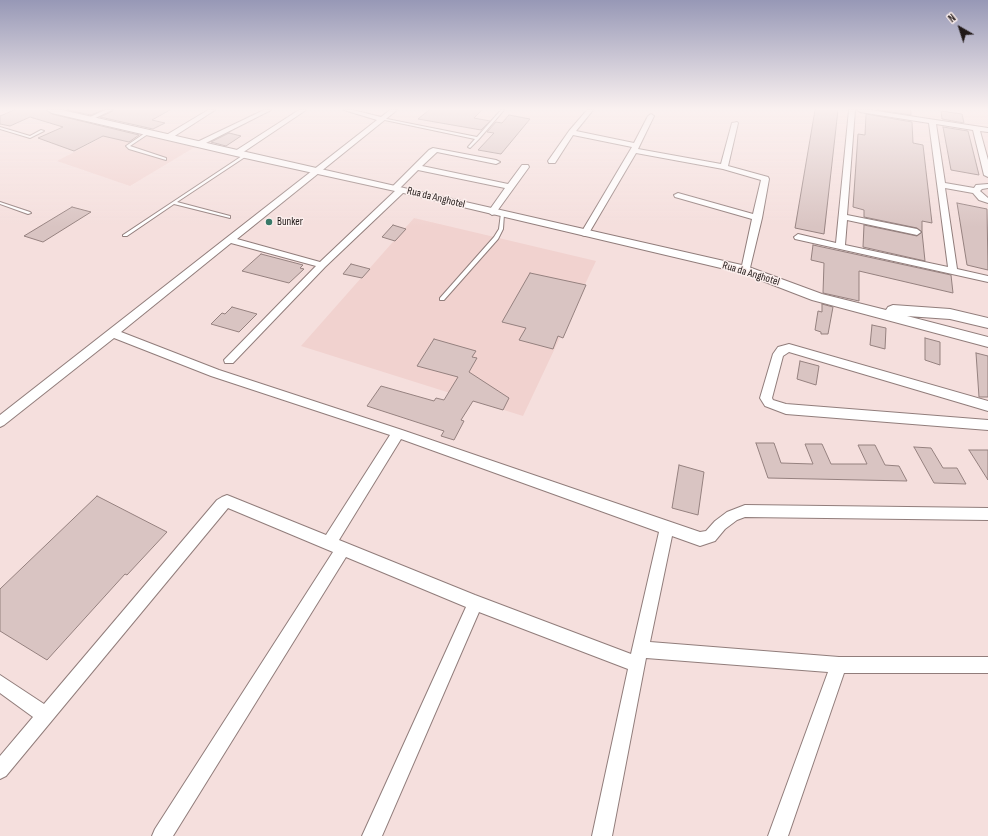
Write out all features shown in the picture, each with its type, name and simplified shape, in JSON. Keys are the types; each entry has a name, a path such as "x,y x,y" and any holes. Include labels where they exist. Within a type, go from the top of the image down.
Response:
{"main road":[{"name":"Rua da Anghotel","path":"219,149 316,170 746,270 817,297 988,342"},
{"name":"Rua da Anghotel","path":"817,297 878,308 950,314 988,323"}],"street":[{"path":"241,154 248,149"},
{"path":"0,422 343,149"},
{"path":"552,161 560,149"},
{"path":"585,233 634,149"},
{"path":"640,149 724,167 765,179 746,270"},
{"path":"724,167 728,149"},
{"path":"840,246 848,149"},
{"path":"936,149 953,271"},
{"path":"981,149 988,175"},
{"path":"229,360 398,189 432,152 436,150 496,162"},
{"path":"417,167 511,187"},
{"path":"497,213 511,187 525,167"},
{"path":"941,185 976,191 982,198 988,201"},
{"path":"976,191 980,186 988,186"},
{"path":"678,195 758,218"},
{"path":"842,217 917,232"},
{"path":"798,237 988,279"},
{"path":"229,240 322,265"},
{"path":"112,333 215,373 398,433 700,539 710,536 720,525 732,516 745,511 988,514"},
{"path":"986,407 789,348 782,350 778,354 766,398 769,403 786,409 988,425"},
{"path":"162,836 336,546 398,433"},
{"path":"0,770 225,501 229,501 475,603 638,656 839,664 988,665"},
{"path":"602,836 638,656 667,528"},
{"path":"372,836 475,603"},
{"path":"778,836 839,664"},
{"path":"0,682 46,715"}],"lane":[{"path":"133,149 165,159"},
{"path":"125,235 174,203 241,154"},
{"path":"0,203 29,213"},
{"path":"174,203 229,217"},
{"path":"442,299 496,238 501,229 497,213"}],"shaded area":[{"path":"80,149 192,149 130,186 57,161"},
{"path":"414,218 596,261 523,416 301,346"}],"building":[{"path":"479,149 505,149 501,154 478,150"},
{"path":"808,149 834,149 824,234 795,228"},
{"path":"857,149 923,149 932,223 922,221 922,232 917,228 864,217 864,210 853,207"},
{"path":"947,149 973,149 979,175 951,170"},
{"path":"957,203 987,209 988,270 967,265"},
{"path":"72,207 91,212 43,242 24,236"},
{"path":"393,225 406,229 395,241 382,237"},
{"path":"864,225 917,236 922,232 925,261 863,247"},
{"path":"813,245 951,275 953,293 859,271 859,301 823,293 824,263 811,260"},
{"path":"261,254 303,265 300,268 304,269 289,283 242,271"},
{"path":"351,264 370,269 362,278 343,274"},
{"path":"530,273 586,285 563,338 558,336 553,349 519,340 526,328 502,322"},
{"path":"822,304 833,307 828,334 821,334 821,332 815,330 818,311 822,312"},
{"path":"232,307 257,314 239,332 211,324 222,313 225,314"},
{"path":"872,325 886,328 885,349 870,345"},
{"path":"925,338 940,342 940,365 925,360"},
{"path":"434,339 476,351 472,357 477,358 469,372 509,398 503,410 473,401 461,420 464,421 454,440 441,436 444,431 367,406 381,386 434,401 436,398 444,400 458,377 417,366"},
{"path":"976,353 988,356 988,397 979,397"},
{"path":"800,361 819,366 816,385 797,379"},
{"path":"756,443 774,443 781,463 813,464 805,444 822,444 831,464 867,464 858,445 875,445 885,465 899,466 907,481 768,478"},
{"path":"914,447 931,448 943,468 957,468 966,484 934,483"},
{"path":"969,450 988,450 988,480"},
{"path":"679,465 704,472 698,515 672,508"},
{"path":"97,496 167,532 127,575 125,574 47,660 0,631 0,589"}],"place":[{"name":"Bunker","path":"269,222"}]}
